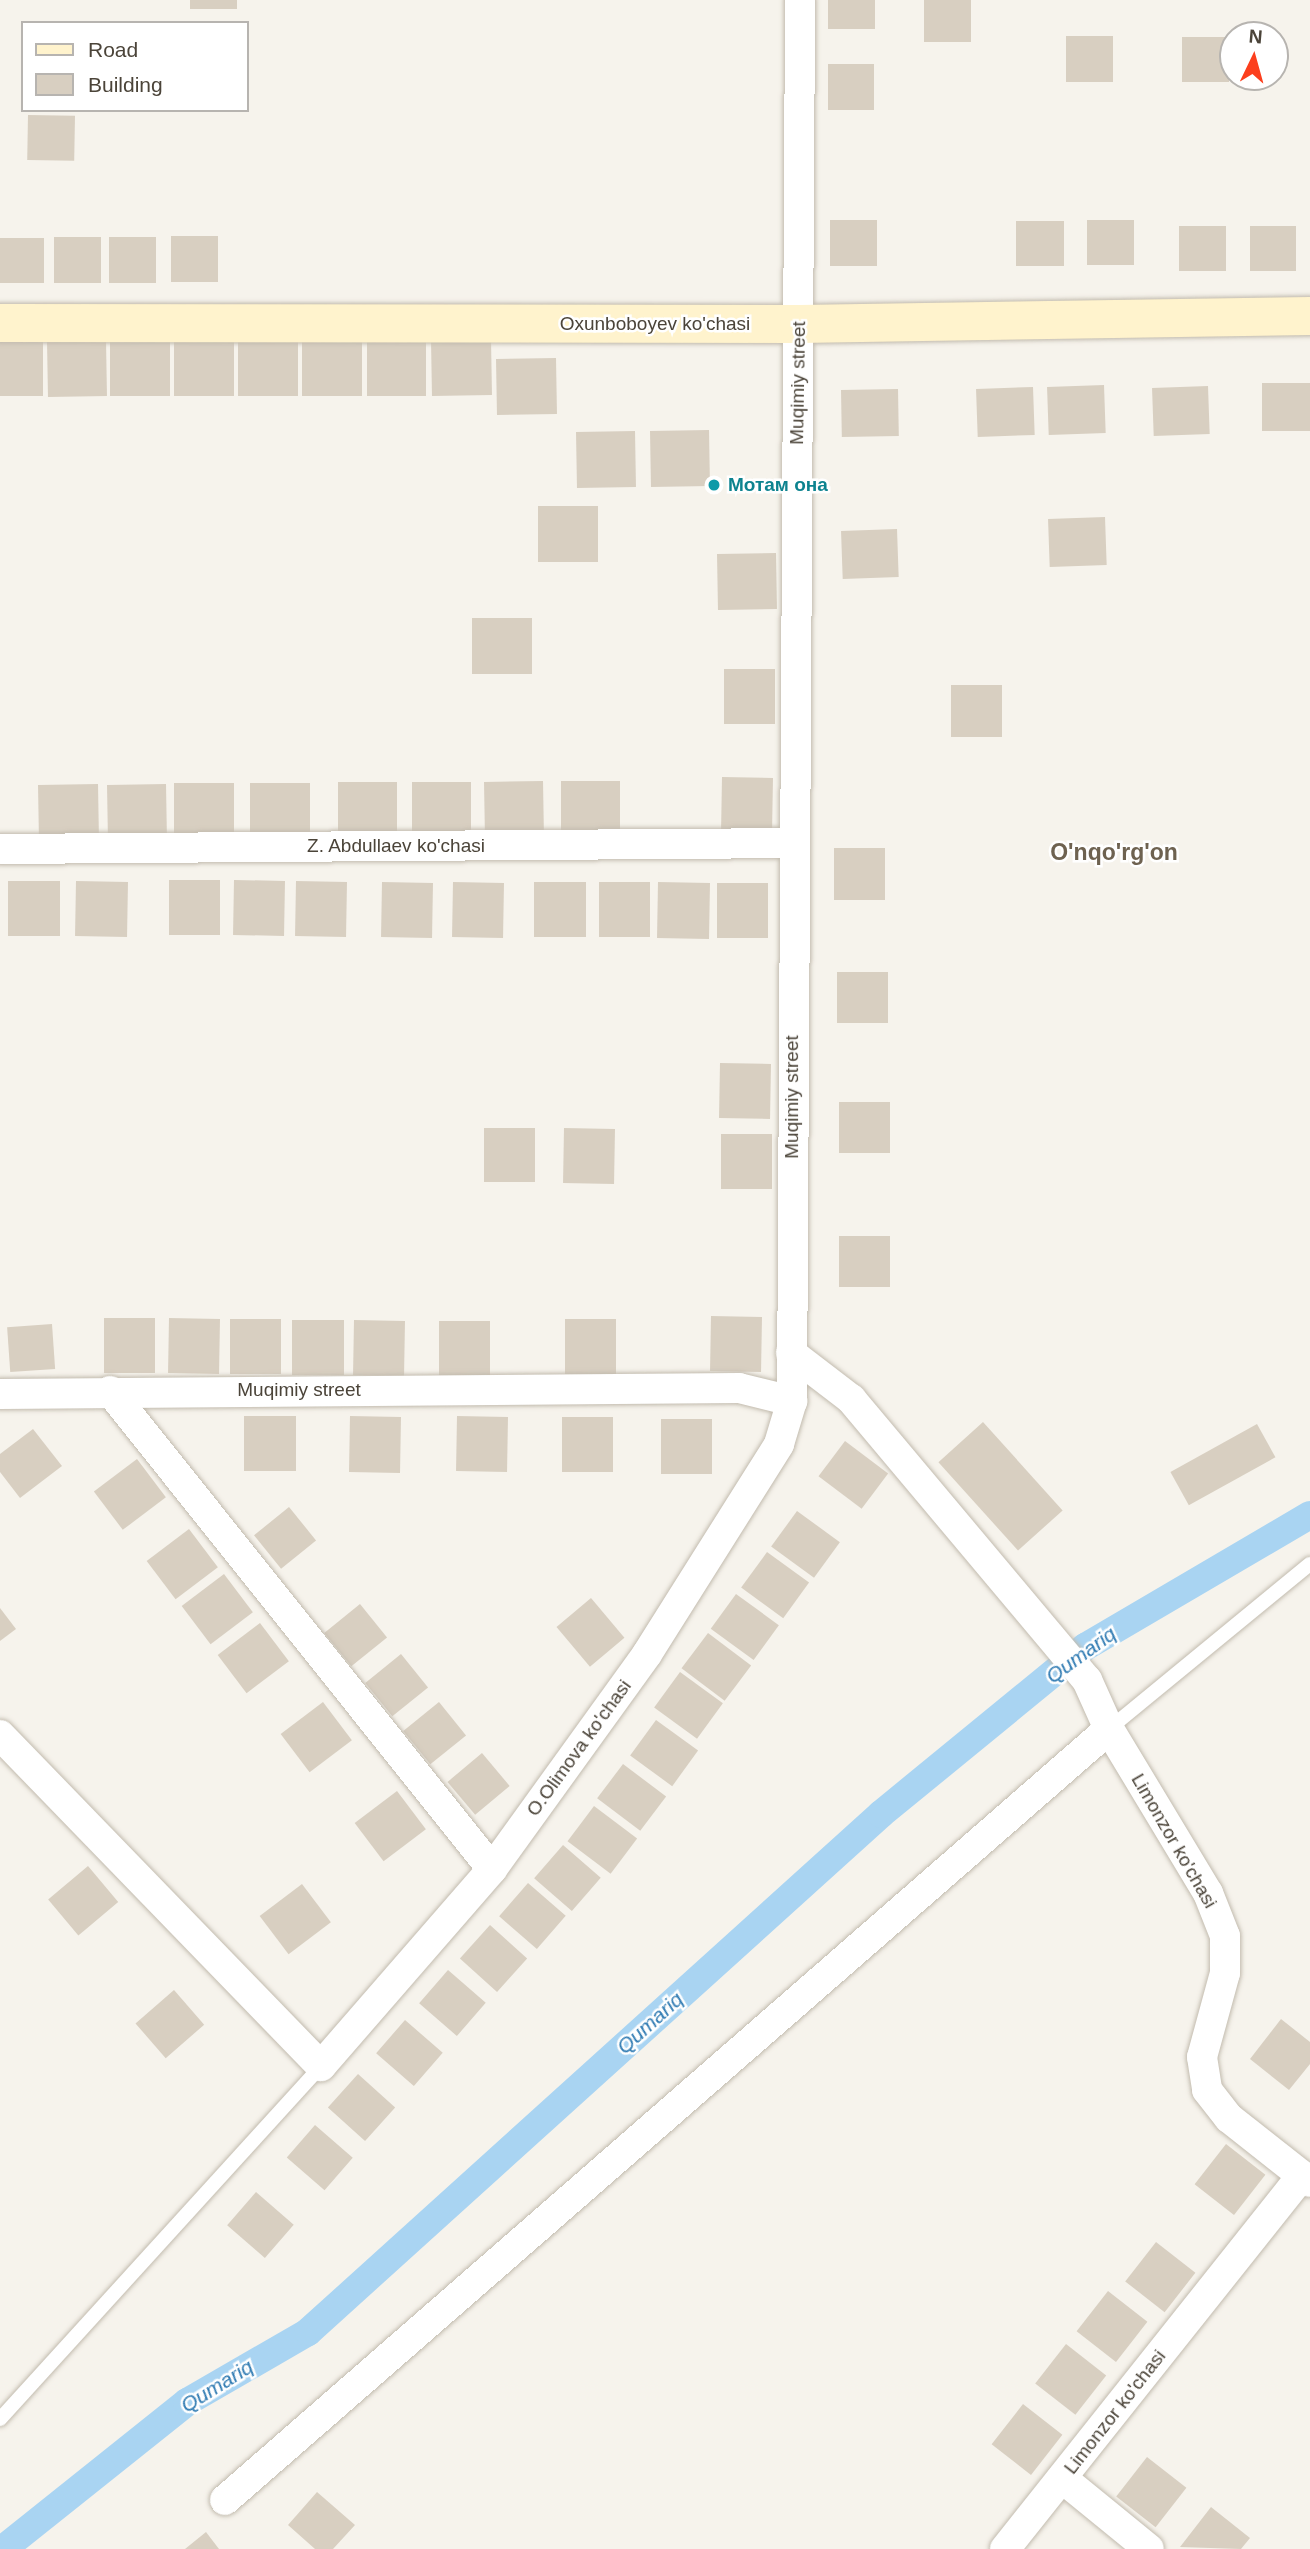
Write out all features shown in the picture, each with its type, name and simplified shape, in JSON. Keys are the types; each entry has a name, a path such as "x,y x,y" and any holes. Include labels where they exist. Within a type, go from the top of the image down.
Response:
{"main road":[{"name":"Oxunboboyev ko'chasi","path":"0,323 799,324 1310,316"}],"street":[{"name":"Muqimiy street","path":"0,1394 110,1391 739,1388 792,1401 793,844 800,0"},
{"name":"Z. Abdullaev ko'chasi","path":"0,849 793,844"},
{"name":"Limonzor ko'chasi","path":"791,1353 851,1399 1052,1634 1087,1680 1109,1729 1208,1894 1225,1936 1225,1973 1202,2057 1206,2090 1229,2118 1306,2179 1005,2549"},
{"path":"110,1391 492,1869"},
{"name":"O.Olimova ko'chasi","path":"321,2066 492,1869 647,1654 779,1444 792,1401"},
{"path":"225,2500 1109,1729"},
{"path":"0,1735 321,2066"},
{"path":"1062,2478 1149,2549"}],"lane":[{"path":"1109,1729 1310,1564"},
{"path":"0,2419 321,2066"}],"building":[{"path":"190,0 237,0 237,9 190,9"},
{"path":"828,0 875,0 875,29 828,29"},
{"path":"924,0 971,0 971,42 924,42"},
{"path":"1066,36 1113,36 1113,82 1066,82"},
{"path":"1182,37 1219,37 1219,82 1182,82"},
{"path":"828,64 874,64 874,110 828,110"},
{"path":"28,115 75,116 74,161 27,160"},
{"path":"830,220 877,220 877,266 830,266"},
{"path":"1087,220 1134,220 1134,265 1087,265"},
{"path":"1016,221 1064,221 1064,266 1016,266"},
{"path":"1179,226 1226,226 1226,271 1179,271"},
{"path":"1250,226 1296,226 1296,271 1250,271"},
{"path":"171,236 218,236 218,282 171,282"},
{"path":"54,237 101,237 101,283 54,283"},
{"path":"109,237 156,237 156,283 109,283"},
{"path":"0,238 44,238 44,283 0,283"},
{"path":"491,339 492,395 432,396 431,340"},
{"path":"0,340 43,340 43,396 0,396"},
{"path":"106,340 107,396 48,397 47,341"},
{"path":"110,340 170,340 170,396 110,396"},
{"path":"174,340 234,340 234,396 174,396"},
{"path":"238,340 298,340 298,396 238,396"},
{"path":"302,340 362,340 362,396 302,396"},
{"path":"367,340 426,340 426,396 367,396"},
{"path":"556,358 557,414 497,415 496,359"},
{"path":"1262,383 1310,383 1310,431 1262,431"},
{"path":"1104,385 1106,433 1049,435 1047,387"},
{"path":"1208,386 1210,434 1154,436 1152,388"},
{"path":"1033,387 1035,435 978,437 976,389"},
{"path":"898,389 899,436 842,437 841,390"},
{"path":"709,430 710,486 651,487 650,431"},
{"path":"635,431 636,487 577,488 576,432"},
{"path":"538,506 598,506 598,562 538,562"},
{"path":"1105,517 1107,565 1050,567 1048,519"},
{"path":"897,529 899,577 843,579 841,531"},
{"path":"776,553 777,609 718,610 717,554"},
{"path":"472,618 532,618 532,674 472,674"},
{"path":"724,669 775,669 775,724 724,724"},
{"path":"951,685 1002,685 1002,737 951,737"},
{"path":"722,777 773,778 772,833 721,832"},
{"path":"543,781 544,837 485,838 484,782"},
{"path":"561,781 620,781 620,837 561,837"},
{"path":"338,782 397,782 397,838 338,838"},
{"path":"412,782 471,782 471,838 412,838"},
{"path":"174,783 234,783 234,839 174,839"},
{"path":"250,783 310,783 310,839 250,839"},
{"path":"98,784 99,840 39,841 38,785"},
{"path":"166,784 167,840 108,841 107,785"},
{"path":"834,848 885,848 885,900 834,900"},
{"path":"169,880 220,880 220,935 169,935"},
{"path":"234,880 285,881 284,936 233,935"},
{"path":"8,881 60,881 60,936 8,936"},
{"path":"76,881 128,882 127,937 75,936"},
{"path":"296,881 347,882 346,937 295,936"},
{"path":"382,882 433,883 432,938 381,937"},
{"path":"453,882 504,883 503,938 452,937"},
{"path":"534,882 586,882 586,937 534,937"},
{"path":"599,882 650,882 650,937 599,937"},
{"path":"658,882 710,883 709,939 657,938"},
{"path":"717,883 768,883 768,938 717,938"},
{"path":"837,972 888,972 888,1023 837,1023"},
{"path":"720,1063 771,1064 770,1119 719,1118"},
{"path":"839,1102 890,1102 890,1153 839,1153"},
{"path":"484,1128 535,1128 535,1182 484,1182"},
{"path":"564,1128 615,1129 614,1184 563,1183"},
{"path":"721,1134 772,1134 772,1189 721,1189"},
{"path":"839,1236 890,1236 890,1287 839,1287"},
{"path":"711,1316 762,1317 761,1372 710,1371"},
{"path":"104,1318 155,1318 155,1373 104,1373"},
{"path":"169,1318 220,1319 219,1374 168,1373"},
{"path":"230,1319 281,1319 281,1374 230,1374"},
{"path":"565,1319 616,1319 616,1374 565,1374"},
{"path":"292,1320 344,1320 344,1375 292,1375"},
{"path":"354,1320 405,1321 404,1376 353,1375"},
{"path":"439,1321 490,1321 490,1375 439,1375"},
{"path":"52,1324 55,1369 10,1372 7,1327"},
{"path":"244,1416 296,1416 296,1471 244,1471"},
{"path":"350,1416 401,1417 400,1473 349,1472"},
{"path":"457,1416 508,1417 507,1472 456,1471"},
{"path":"562,1417 613,1417 613,1472 562,1472"},
{"path":"661,1419 712,1419 712,1474 661,1474"},
{"path":"983,1422 1063,1510 1018,1551 938,1462"},
{"path":"1257,1424 1275,1457 1189,1505 1170,1472"},
{"path":"33,1429 62,1466 20,1498 0,1472 0,1454"},
{"path":"845,1441 888,1473 862,1509 819,1476"},
{"path":"137,1459 166,1497 123,1530 94,1491"},
{"path":"289,1507 316,1540 281,1569 254,1535"},
{"path":"797,1511 840,1542 814,1578 771,1547"},
{"path":"189,1529 218,1567 176,1599 147,1561"},
{"path":"767,1552 809,1583 783,1618 741,1588"},
{"path":"224,1574 253,1612 211,1644 182,1606"},
{"path":"736,1594 779,1625 754,1660 711,1629"},
{"path":"591,1598 624,1638 590,1667 557,1627"},
{"path":"360,1604 387,1637 351,1666 324,1633"},
{"path":"0,1608 16,1629 0,1641"},
{"path":"260,1623 289,1661 247,1693 218,1655"},
{"path":"708,1633 751,1665 725,1701 682,1668"},
{"path":"401,1654 428,1687 392,1716 365,1683"},
{"path":"680,1672 723,1703 697,1739 654,1708"},
{"path":"323,1702 352,1740 310,1772 281,1734"},
{"path":"439,1702 466,1735 430,1764 403,1731"},
{"path":"656,1720 698,1751 672,1786 630,1756"},
{"path":"482,1753 510,1786 475,1815 448,1782"},
{"path":"623,1764 666,1796 640,1831 597,1798"},
{"path":"397,1791 426,1829 384,1861 355,1823"},
{"path":"594,1806 637,1838 611,1874 568,1841"},
{"path":"563,1845 601,1878 572,1911 534,1878"},
{"path":"88,1866 118,1902 78,1935 48,1899"},
{"path":"528,1883 566,1916 537,1949 499,1916"},
{"path":"302,1884 331,1922 289,1954 260,1916"},
{"path":"490,1925 527,1958 497,1992 460,1958"},
{"path":"448,1970 486,2003 457,2036 419,2003"},
{"path":"174,1990 204,2025 166,2058 136,2023"},
{"path":"1281,2019 1310,2042 1310,2064 1289,2090 1250,2059"},
{"path":"405,2020 443,2053 414,2086 376,2053"},
{"path":"358,2074 395,2107 365,2141 328,2107"},
{"path":"315,2125 353,2158 325,2190 287,2157"},
{"path":"1226,2144 1265,2175 1234,2215 1195,2184"},
{"path":"256,2192 294,2225 265,2258 227,2225"},
{"path":"1156,2242 1195,2273 1165,2312 1125,2281"},
{"path":"1108,2291 1147,2322 1116,2362 1077,2331"},
{"path":"1066,2344 1106,2375 1075,2415 1035,2383"},
{"path":"1023,2404 1062,2435 1031,2475 992,2444"},
{"path":"1147,2457 1186,2488 1156,2527 1116,2496"},
{"path":"317,2492 355,2525 333,2549 315,2549 288,2525"},
{"path":"1211,2507 1250,2538 1241,2549 1180,2547"},
{"path":"206,2532 219,2549 185,2549"}],"waterway":[{"name":"Qumariq","path":"3,2549 187,2402 308,2332 881,1814 1085,1647 1310,1515"}],"place":[{"name":"Мотам она","path":"714,485"}],"district":[{"name":"O'nqo'rg'on","path":"1114,852"}]}
